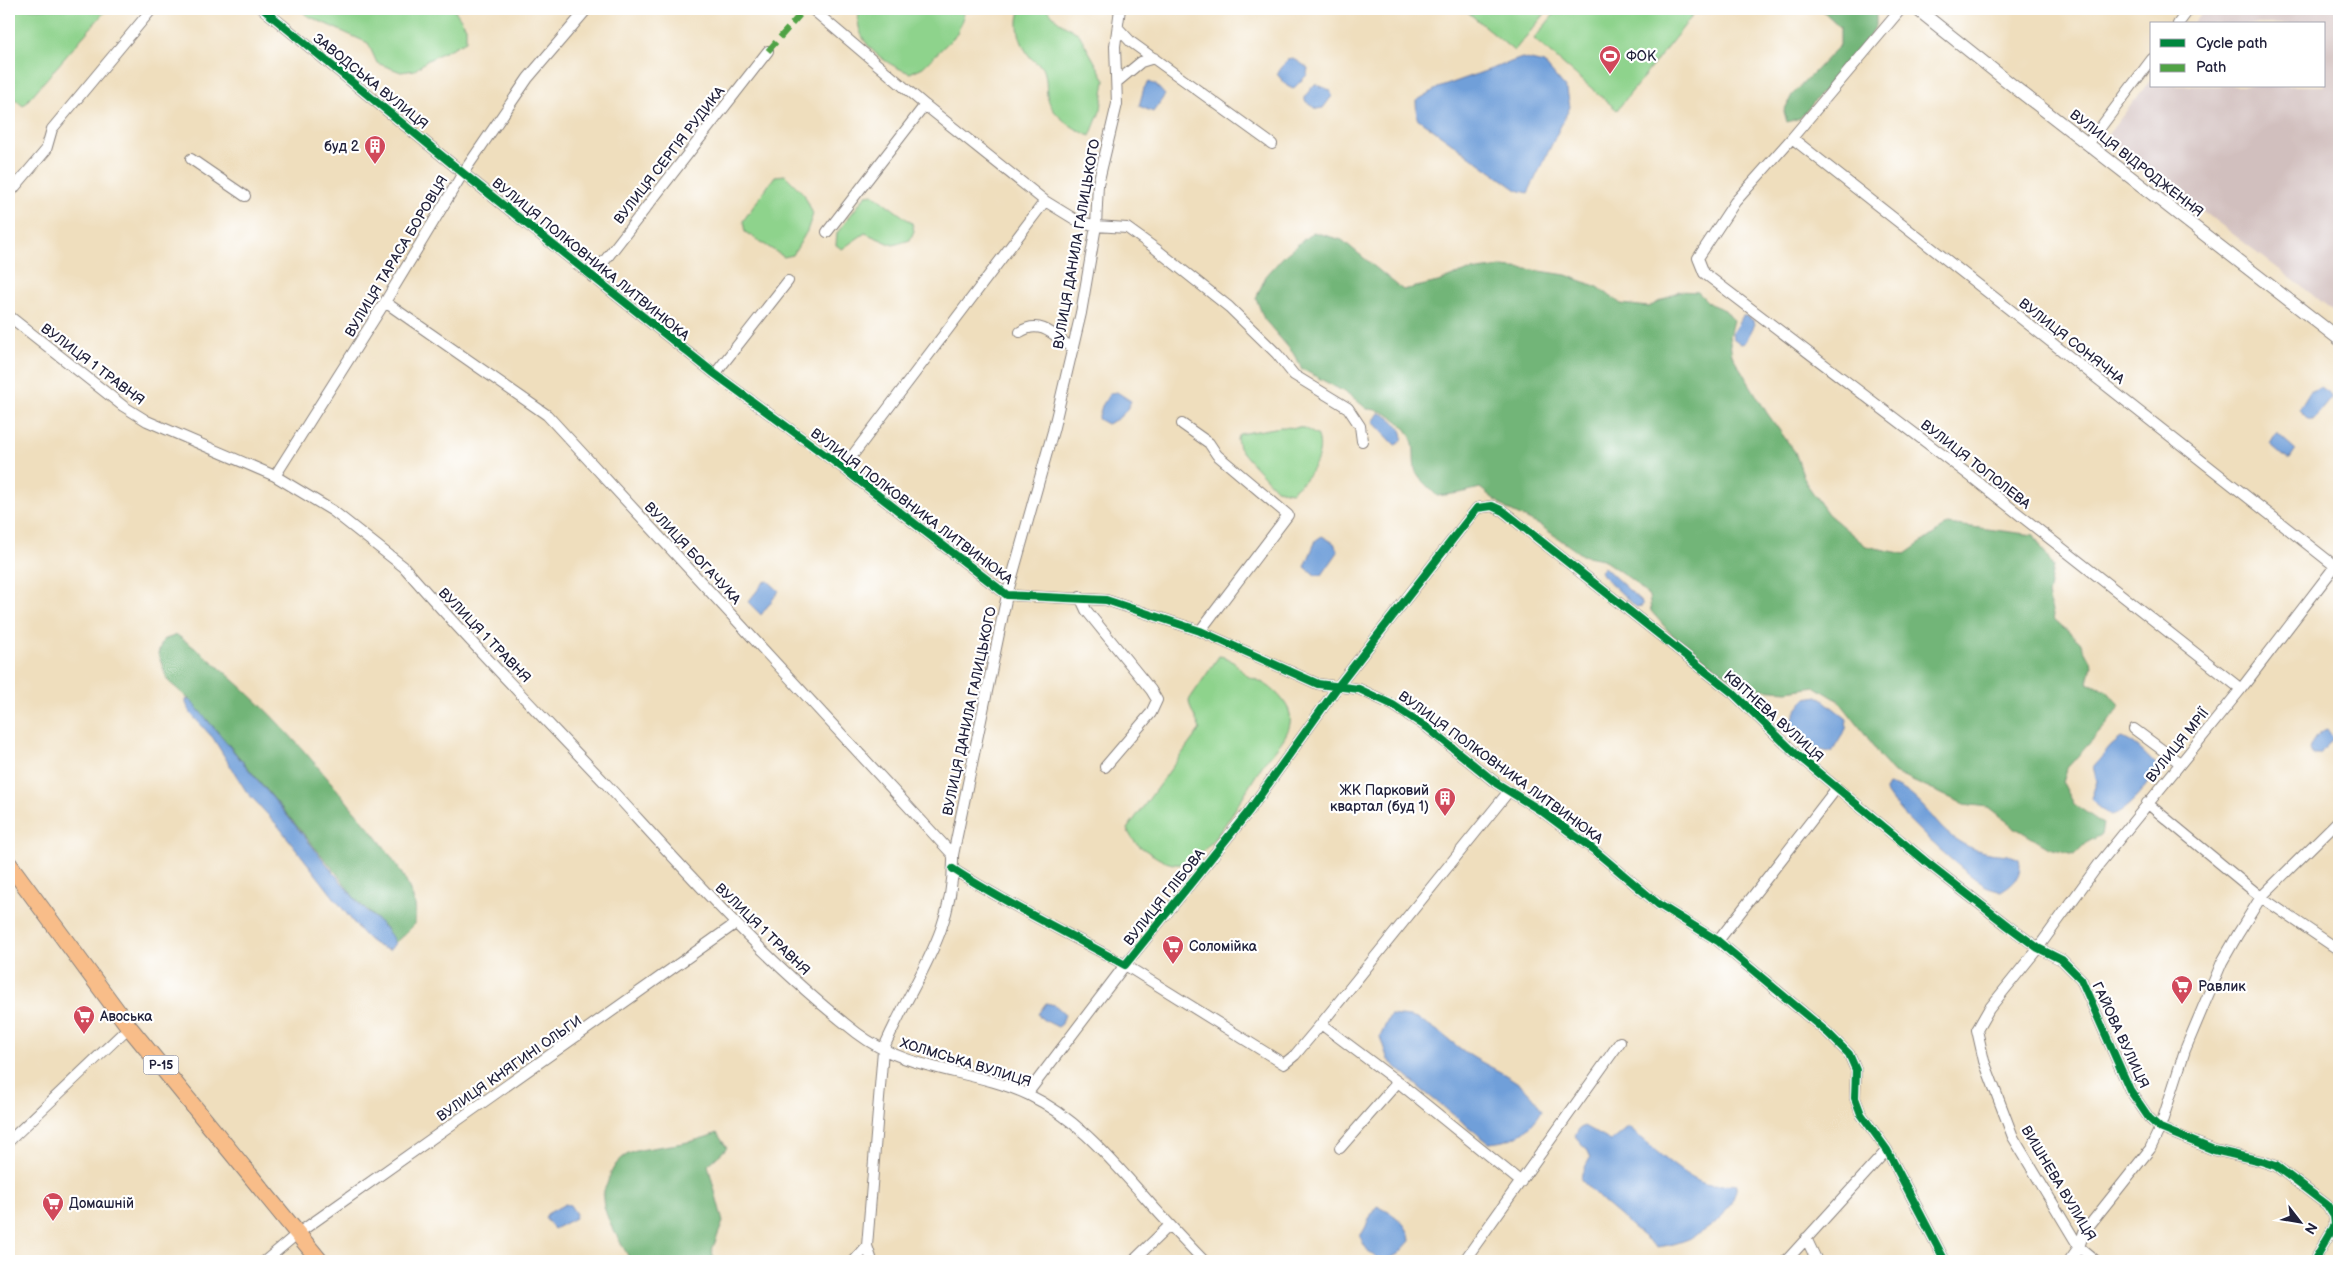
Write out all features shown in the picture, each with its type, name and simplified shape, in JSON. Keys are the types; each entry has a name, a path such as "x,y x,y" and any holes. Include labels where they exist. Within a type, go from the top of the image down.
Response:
{"main road":[{"name":"Р-15","path":"9,864 129,1026 320,1261"}],"street":[{"path":"9,194 46,150 52,129 152,9"},
{"name":"ЗАВОДСЬКА ВУЛИЦЯ","path":"263,9 463,173"},
{"name":"ВУЛИЦЯ ТАРАСА БОРОВЦЯ","path":"274,476 385,302 463,173 528,78 587,9"},
{"path":"812,9 924,105 1045,202 1076,220 1096,226 1127,228 1229,307 1277,354 1294,375 1348,408 1360,426 1362,441"},
{"name":"ВУЛИЦЯ ДАНИЛА ГАЛИЦЬКОГО","path":"867,1246 883,1050 892,1029 917,984 944,922 953,870 953,855 1007,595 1053,431 1081,313 1096,226 1098,184 1117,104 1118,81 1115,46 1120,9"},
{"path":"1792,138 1901,9"},
{"name":"ВУЛИЦЯ ВІДРОДЖЕННЯ","path":"1917,9 2339,339"},
{"path":"2179,22 2189,9"},
{"path":"1118,28 1131,42 1272,144"},
{"name":"ВУЛИЦЯ СЕРГІЯ РУДИКА","path":"592,277 768,51"},
{"path":"1118,81 1141,62 1154,58"},
{"path":"2088,144 2150,62"},
{"path":"827,232 924,105"},
{"name":"ВУЛИЦЯ ТОПОЛЕВА","path":"1792,138 1735,202 1698,258 1704,273 1969,475 2241,689"},
{"name":"ВУЛИЦЯ СОНЯЧНА","path":"1792,138 2337,563"},
{"path":"190,160 245,196"},
{"name":"ВУЛИЦЯ ПОЛКОВНИКА ЛИТВИНЮКА","path":"463,173 715,374 843,468 1007,595 1106,600 1200,631 1318,684 1339,685 1359,689 1393,705 1509,791 1543,812 1594,850 1658,904 1718,941 1828,1033 1849,1054 1856,1070 1855,1098 1861,1114 1887,1150 1945,1261"},
{"path":"843,468 1045,202"},
{"path":"715,374 788,281"},
{"name":"ВУЛИЦЯ БОГАЧУКА","path":"385,302 547,415 953,855"},
{"name":"ВУЛИЦЯ 1 ТРАВНЯ","path":"9,316 123,406 147,421 274,476 333,511 404,568 735,924 808,992 858,1034 883,1050"},
{"path":"1020,332 1029,326 1039,326 1072,349"},
{"path":"1182,424 1209,444 1217,455 1288,515 1200,631"},
{"name":"ВУЛИЦЯ ГЛІБОВА","path":"953,870 989,892 1125,965 1249,811 1339,685 1477,508 1492,506"},
{"name":"КВІТНЕВА ВУЛИЦЯ","path":"1492,506 1503,511 1733,693 1796,754 1836,789 2038,948"},
{"name":"ВУЛИЦЯ МРІЇ","path":"1977,1030 1989,1009 2038,948 2099,864 2241,689 2337,563"},
{"path":"1080,598 1086,610 1157,700 1151,713 1105,766"},
{"path":"2134,729 2180,763"},
{"path":"1718,941 1836,789"},
{"path":"1027,1094 1125,965 1284,1064 1295,1055 1322,1024 1509,791"},
{"path":"2147,803 2261,897 2339,950"},
{"path":"2069,1261 2079,1247 2084,1232 2150,1149 2160,1128 2185,1050 2222,962 2261,897 2339,820"},
{"name":"ВУЛИЦЯ КНЯГИНІ ОЛЬГИ","path":"265,1261 297,1234 735,924"},
{"name":"ГАЙОВА ВУЛИЦЯ","path":"2038,948 2062,960 2081,978 2130,1090 2149,1118 2160,1128 2214,1150 2276,1166 2327,1205 2334,1216 2335,1225 2314,1261"},
{"path":"1322,1024 1398,1082 1521,1182"},
{"path":"9,1141 129,1026"},
{"name":"ВИШНЕВА ВУЛИЦЯ","path":"1977,1030 1984,1061 2013,1137 2079,1247 2096,1261"},
{"path":"1464,1261 1620,1042"},
{"name":"ХОЛМСЬКА ВУЛИЦЯ","path":"883,1050 910,1062 1027,1094 1079,1128 1109,1156 1204,1261"},
{"path":"1340,1148 1398,1082"},
{"path":"1786,1261 1887,1150"},
{"path":"1133,1261 1170,1225"},
{"path":"1806,1238 1817,1261"},
{"path":"854,1261 867,1246"},
{"path":"867,1246 872,1261"}],"shaded area":[{"path":"2205,9 2339,9 2339,315 2106,137 2150,81 2150,88 2326,88 2326,22 2195,22"}],"green space":[{"path":"9,9 107,9 23,106 9,94"},
{"path":"300,9 454,9 466,27 466,41 428,60 415,70 401,72 377,63 368,43 306,15"},
{"path":"860,9 961,9 964,14 957,34 923,67 910,73 890,64 872,49 860,31 858,20"},
{"path":"1021,9 1047,9 1058,21 1079,34 1105,80 1101,109 1090,136 1064,120 1049,102 1043,68 1031,58 1021,41 1018,21"},
{"path":"1464,9 1549,9 1514,51"},
{"name":"ФОК","path":"1558,9 1698,9 1617,110 1534,39"},
{"path":"1821,9 1876,9 1876,26 1862,46 1800,118 1787,122 1784,111 1792,95 1840,45 1840,27"},
{"path":"785,175 804,194 813,214 807,231 793,255 784,257 745,232 743,221 775,176"},
{"path":"873,194 912,223 914,231 910,240 893,245 865,233 842,249 836,245 837,233 866,195"},
{"path":"1313,232 1342,240 1403,290 1438,282 1463,272 1501,267 1566,275 1598,287 1621,304 1649,307 1679,291 1698,292 1710,304 1725,310 1733,320 1729,336 1732,355 1767,413 1795,452 1806,483 1828,514 1866,546 1905,554 1948,524 2034,535 2053,567 2048,595 2054,619 2080,642 2092,664 2088,683 2107,691 2120,706 2107,724 2067,768 2063,783 2074,804 2103,824 2101,835 2086,843 2075,854 2049,848 2014,827 1988,807 1964,804 1894,773 1879,756 1866,735 1839,701 1816,687 1787,691 1760,689 1734,681 1671,634 1651,611 1649,596 1632,580 1602,559 1582,555 1541,526 1508,510 1480,488 1437,496 1416,472 1411,437 1402,425 1389,415 1367,409 1350,395 1302,369 1293,353 1264,319 1256,298 1266,276 1284,256"},
{"path":"1281,427 1304,428 1318,436 1320,444 1314,467 1291,492 1276,489 1239,448 1237,439 1239,434"},
{"path":"177,635 226,673 293,738 389,854 411,892 415,907 415,924 395,943 386,928 356,900 338,875 219,733 191,701 168,681 158,654 163,640"},
{"path":"1219,656 1232,661 1249,677 1267,685 1275,692 1289,710 1290,722 1285,736 1264,763 1216,836 1195,858 1185,863 1172,864 1140,847 1127,829 1200,729 1189,700"},
{"path":"717,1133 727,1148 708,1165 723,1222 712,1250 714,1261 631,1261 618,1239 604,1206 603,1193 616,1164 631,1153 690,1142"}],"water":[{"path":"1293,58 1308,68 1307,75 1293,89 1287,86 1277,74 1288,59"},
{"path":"1522,58 1544,63 1567,90 1570,107 1528,193 1517,190 1417,118 1416,101 1438,88"},
{"path":"1149,82 1156,85 1165,95 1153,112 1139,106 1144,88"},
{"path":"1315,84 1330,90 1332,96 1323,108 1317,109 1305,101 1305,96"},
{"path":"1743,316 1754,321 1755,324 1745,343 1741,344 1733,338 1732,333"},
{"path":"2320,387 2330,394 2331,398 2313,420 2309,420 2299,410 2310,392"},
{"path":"1117,392 1131,401 1122,415 1107,424 1098,419 1102,406 1110,393"},
{"path":"1379,413 1395,422 1399,427 1403,437 1401,442 1395,445 1373,422"},
{"path":"2276,434 2296,450 2290,459 2287,459 2270,444"},
{"path":"1322,536 1334,543 1338,552 1322,575 1315,575 1305,567 1316,540"},
{"path":"1604,567 1642,602 1642,606 1636,607 1602,575 1600,571"},
{"path":"768,581 779,591 761,615 748,602 764,582"},
{"path":"1818,696 1847,719 1846,729 1832,752 1819,750 1801,741 1789,726 1796,711 1806,698"},
{"path":"186,699 191,701 212,725 359,904 387,930 395,943 390,950 376,945 368,939 279,827 246,791 213,738 191,714"},
{"path":"2327,729 2333,738 2320,755 2313,755 2309,750 2312,744 2318,734"},
{"path":"2121,738 2135,745 2155,764 2151,778 2139,794 2124,808 2111,815 2100,809 2091,798 2097,781 2093,767 2111,746"},
{"path":"1888,785 1896,786 1911,795 1942,828 1964,844 1982,852 2007,855 2019,859 2020,870 2016,878 2001,891 1986,886 1976,879 1947,856 1915,826 1891,800 1885,790"},
{"path":"1046,1003 1055,1005 1065,1014 1062,1024 1058,1027 1042,1019 1038,1014"},
{"path":"1390,1015 1414,1018 1431,1026 1471,1056 1511,1078 1529,1092 1542,1111 1526,1130 1514,1138 1489,1143 1422,1090 1388,1060 1380,1037"},
{"path":"1584,1126 1611,1141 1628,1127 1690,1177 1710,1185 1737,1185 1727,1210 1707,1229 1695,1236 1669,1245 1656,1247 1603,1202 1581,1180 1582,1173 1590,1158 1586,1149 1575,1136 1579,1129"},
{"path":"565,1204 570,1205 576,1214 575,1218 554,1229 545,1218 547,1214"},
{"path":"1377,1206 1399,1219 1407,1229 1410,1241 1398,1254 1385,1261 1369,1252 1360,1236"}],"marked path":[{"path":"768,51 805,9"}],"cycle path":[{"path":"263,9 463,173 715,374 843,468 1007,595 1106,600 1200,631 1318,684 1359,689 1393,705 1428,728 1496,783 1543,812 1594,850 1658,904 1718,941 1828,1033 1849,1054 1856,1070 1855,1098 1861,1114 1887,1150 1945,1261"},
{"path":"953,869 1017,907 1125,965 1249,811 1339,685 1477,508 1492,506 1503,511 1733,693 1796,754 1930,865 2038,948 2062,960 2081,979 2130,1090 2149,1118 2160,1128 2214,1150 2276,1166 2327,1205 2334,1216 2335,1225 2314,1261"}],"place":[{"name":"ФОК","path":"1610,75"},
{"name":"буд 2","path":"375,165"},
{"name":"ЖК Парковий квартал (буд 1)","path":"1445,817"},
{"name":"Соломійка","path":"1173,965"},
{"name":"Равлик","path":"2182,1005"},
{"name":"Авоська","path":"84,1035"},
{"name":"Домашній","path":"53,1222"}]}
